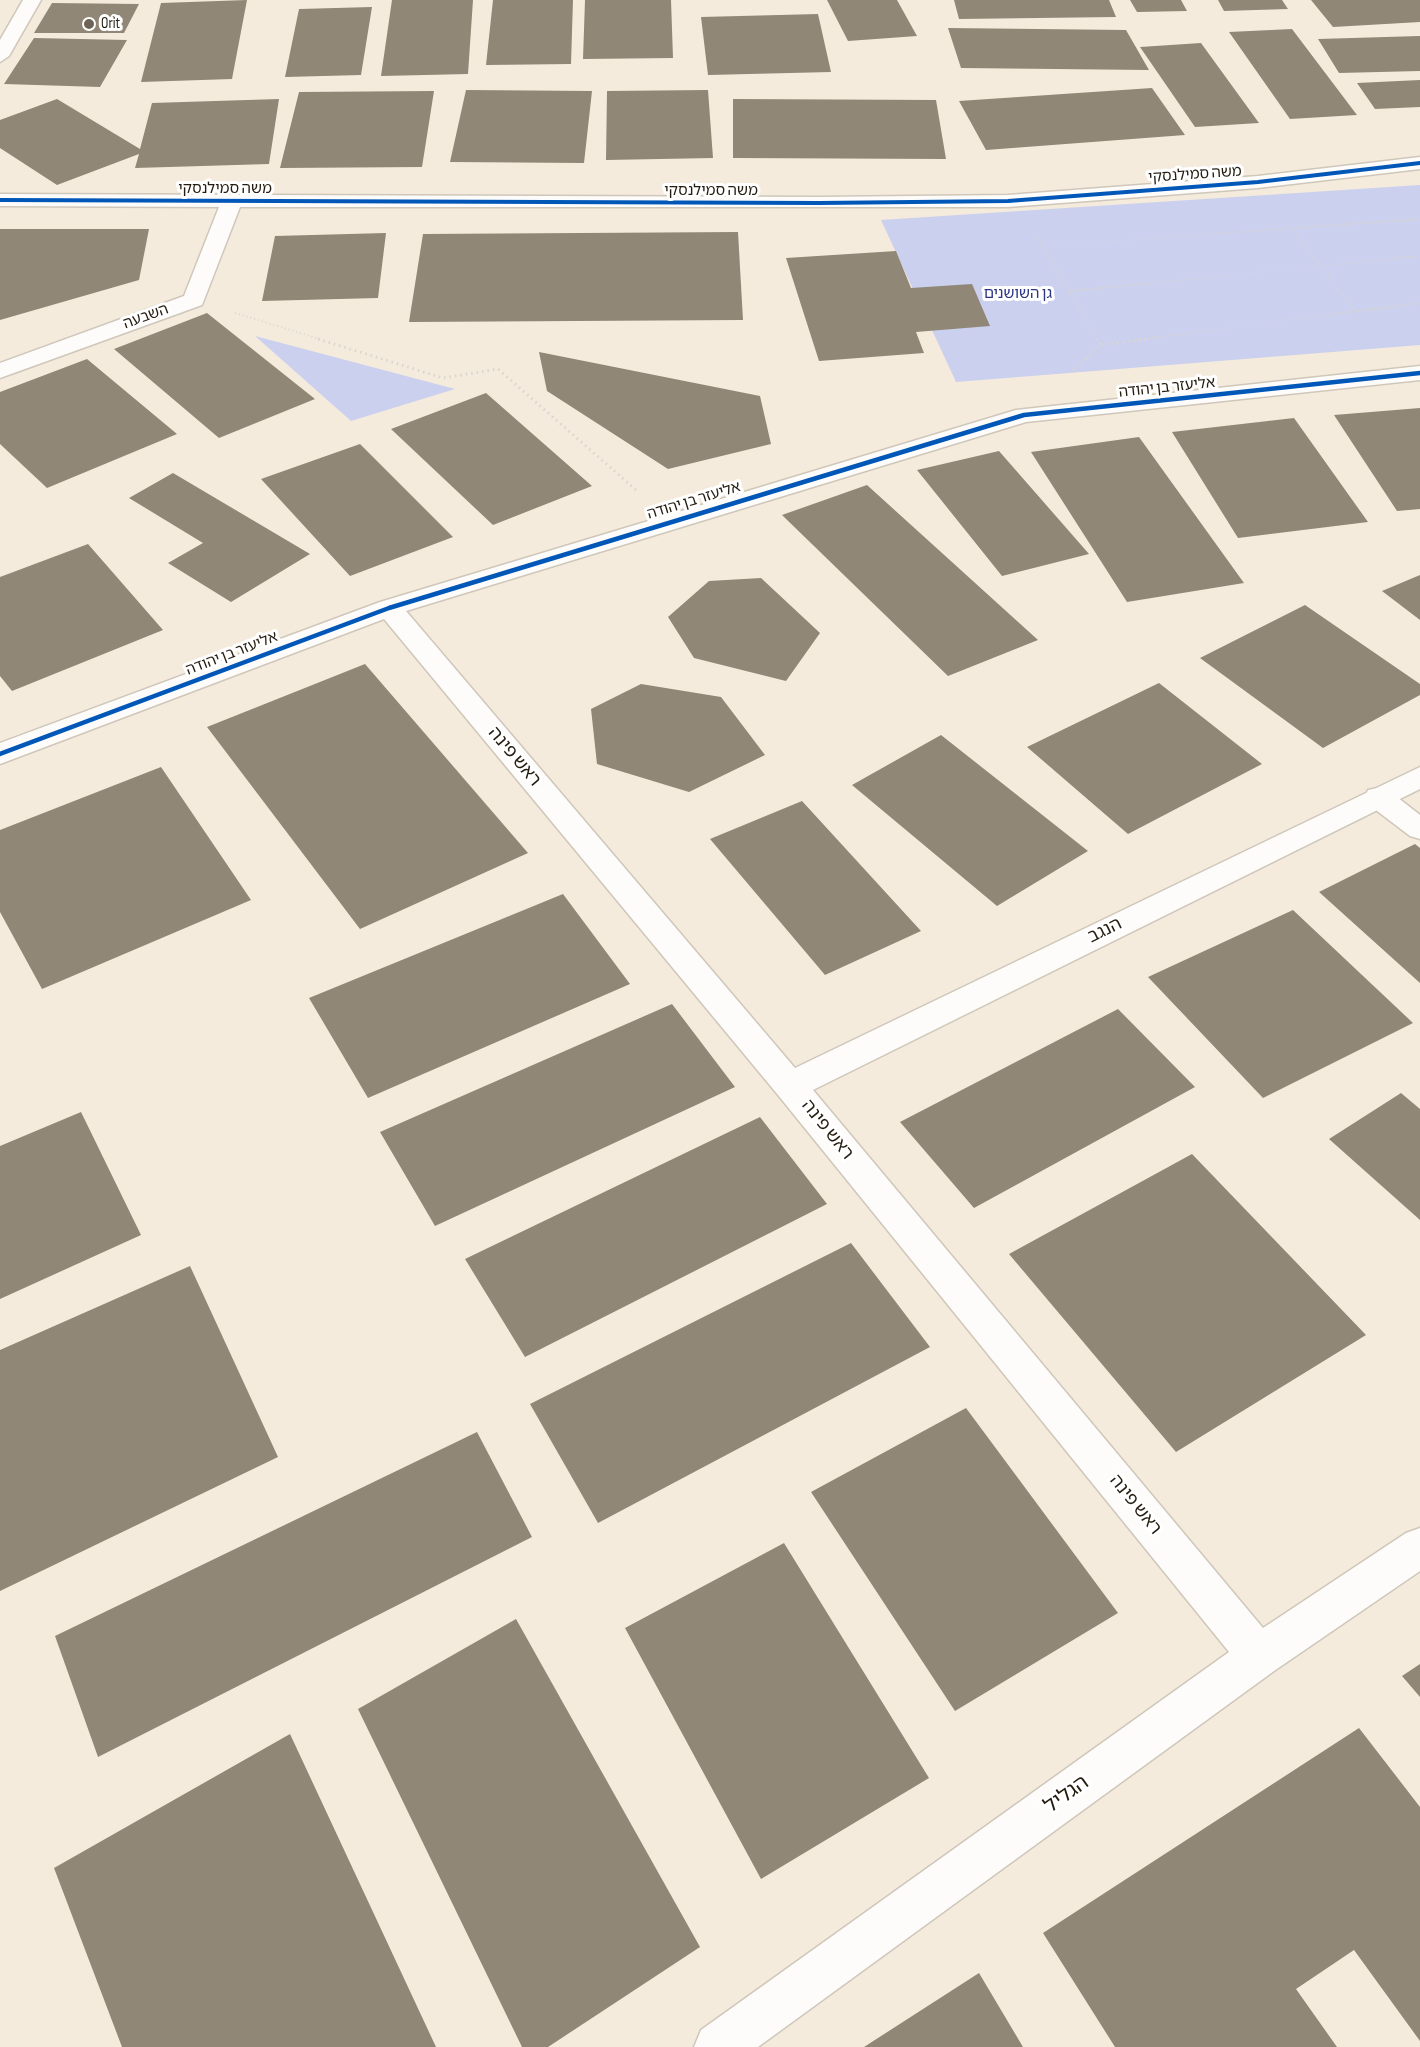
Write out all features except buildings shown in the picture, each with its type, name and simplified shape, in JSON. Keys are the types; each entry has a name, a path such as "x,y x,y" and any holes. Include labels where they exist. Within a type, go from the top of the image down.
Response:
{"street":[{"path":"0,56 32,0"},
{"name":"משה סמילנסקי","path":"0,200 819,203 1008,201 1258,182 1420,163"},
{"path":"194,300 232,201"},
{"name":"השבעה","path":"0,371 194,300"},
{"name":"אליעזר בן יהודה","path":"0,754 388,608 671,520 1024,415 1420,373"},
{"name":"ראש פינה","path":"388,608 790,1086 1259,1656"},
{"name":"הנגב","path":"790,1086 1420,777"},
{"name":"הגליל","path":"718,2047 1259,1656 1420,1546"}],"lane":[{"path":"1378,797 1420,829"}],"path":[{"path":"1008,201 1045,246 1101,345"},
{"path":"1045,246 1294,230 1420,219"},
{"path":"1294,230 1355,310"},
{"path":"1070,291 1321,264 1420,256"},
{"path":"194,300 443,378 498,369 671,520"},
{"path":"1024,415 1101,345 1420,303"}],"green space":[{"name":"גן השושנים","path":"1420,185 1420,345 956,382 881,220"},
{"path":"255,336 455,389 351,421"}],"cycle path":[{"path":"0,200 819,203 1008,201 1258,182 1420,163"},
{"path":"0,754 389,608 1024,415 1420,373"}],"place":[{"name":"Orit","path":"89,24"}]}
